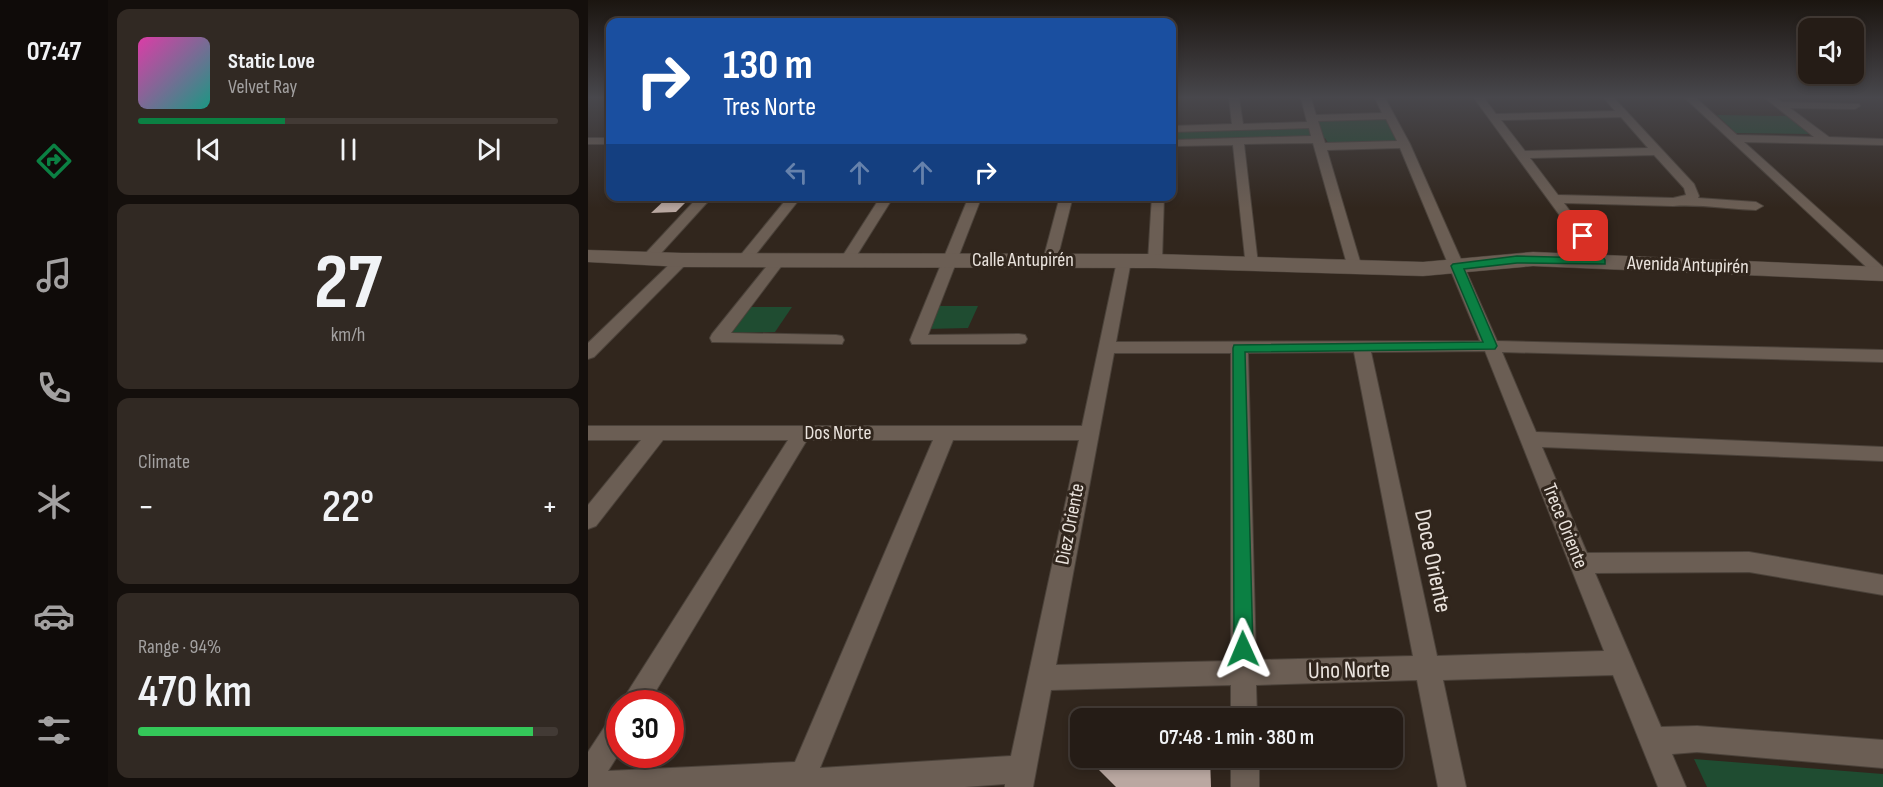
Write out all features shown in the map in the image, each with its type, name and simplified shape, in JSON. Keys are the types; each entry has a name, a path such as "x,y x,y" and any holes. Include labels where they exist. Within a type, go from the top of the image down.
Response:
{"street":[{"path":"1317,135 1355,268"},
{"name":"Trece Oriente","path":"1399,135 1530,439 1672,787"},
{"path":"1508,135 1601,262"},
{"path":"1643,135 1689,193 1707,204 1756,206"},
{"path":"1731,135 1882,274"},
{"path":"1818,135 1826,141"},
{"path":"588,141 606,138"},
{"path":"1735,138 1883,142"},
{"path":"1176,143 1238,141 1404,144"},
{"path":"1238,141 1251,264"},
{"path":"588,151 606,151"},
{"path":"1522,154 1658,151"},
{"path":"1556,199 1673,202 1689,193"},
{"path":"648,258 702,201"},
{"path":"744,260 792,201"},
{"path":"847,260 885,201"},
{"path":"974,201 918,340 1019,339"},
{"path":"1050,260 1066,201"},
{"path":"1155,261 1158,201"},
{"name":"Calle Antupirén","path":"588,256 682,260 1155,261 1423,269 1457,266"},
{"path":"588,353 682,260"},
{"path":"778,260 718,338 836,340"},
{"name":"Avenida Antupirén","path":"1457,266 1517,260 1882,274"},
{"name":"Diez Oriente","path":"1021,778 1124,261"},
{"path":"1106,348 1491,346 1883,356"},
{"name":"Doce Oriente","path":"1361,347 1452,787"},
{"path":"1239,348 1244,708"},
{"name":"Dos Norte","path":"588,433 1088,433"},
{"path":"588,520 658,433"},
{"path":"642,690 802,433"},
{"path":"803,776 946,433"},
{"path":"1530,439 1883,454"},
{"path":"1579,563 1749,562 1883,585"},
{"name":"Uno Norte","path":"1041,678 1621,663"},
{"path":"1654,741 1697,739 1883,754"},
{"path":"606,748 588,777 597,783 617,786 803,776 810,781 824,783 1021,778"},
{"path":"1245,768 1245,787"}],"green space":[{"path":"1176,135 1396,135 1400,143 1329,144 1325,138 1176,142"},
{"path":"936,306 978,306 968,328 926,329"},
{"path":"747,307 792,307 775,332 728,333"},
{"path":"1694,759 1883,774 1883,787 1707,787"}],"building":[{"path":"664,201 687,201 676,212 651,213"},
{"path":"1097,768 1210,768 1211,787 1116,787"}],"route":[{"path":"1243,649 1239,348 1491,346 1457,266 1533,259 1601,262 1583,236"}]}
